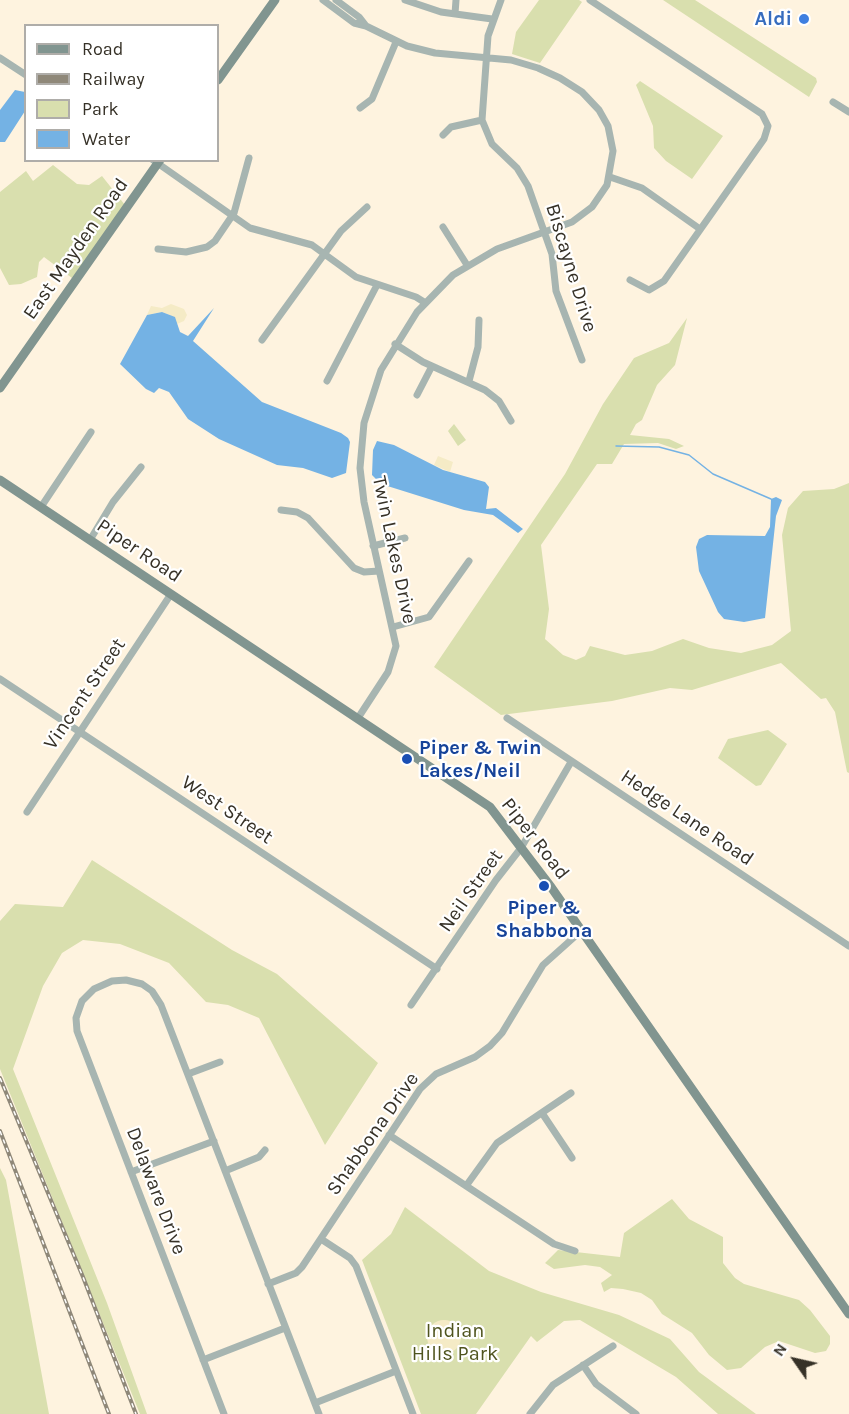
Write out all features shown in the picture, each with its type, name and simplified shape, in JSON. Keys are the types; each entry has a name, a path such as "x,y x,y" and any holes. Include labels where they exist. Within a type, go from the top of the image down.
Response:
{"street":[{"path":"219,79 274,0"},
{"name":"Twin Lakes Drive","path":"322,0 354,23 366,26 396,42 427,51 486,57 538,68 568,82 588,97 599,110 610,134 613,159 609,177 598,200 585,213 572,222 497,249 466,265 424,302 395,344 372,393 362,433 362,494 396,646 394,660 358,718"},
{"name":"Twin Lakes Drive","path":"336,0 359,17 366,26"},
{"path":"405,0 426,9 492,19"},
{"path":"455,14 456,0"},
{"name":"Biscayne Drive","path":"501,0 492,19 486,57 482,120 492,144 524,177 552,254 556,291 582,360"},
{"path":"590,0 762,114 768,126 764,139 664,281 655,289 643,290 630,280"},
{"path":"360,108 372,99 396,42"},
{"path":"0,58 24,74"},
{"path":"833,102 849,112"},
{"path":"443,135 451,127 482,120"},
{"path":"158,249 186,252 207,247 232,217 246,175 249,158"},
{"name":"East Mayden Road","path":"0,386 156,162"},
{"path":"158,162 250,228 293,238 324,253 356,277 416,297 424,302"},
{"path":"609,177 642,188 700,229"},
{"path":"262,340 341,231 367,207"},
{"path":"442,227 466,265"},
{"path":"327,381 377,285"},
{"path":"469,381 478,346 479,320"},
{"path":"395,344 432,366 469,381 499,401 511,420"},
{"path":"417,395 432,366"},
{"path":"41,507 91,432"},
{"path":"90,540 113,502 141,466"},
{"name":"Piper Road","path":"0,480 482,801 521,848 581,931 849,1314"},
{"path":"281,510 297,512 308,518 354,568 364,572 379,571"},
{"path":"374,546 405,538"},
{"path":"393,627 428,622 469,561"},
{"name":"Vincent Street","path":"27,812 171,594"},
{"name":"West Street","path":"0,679 437,969"},
{"name":"Hedge Lane Road","path":"507,718 849,946"},
{"name":"Neil Street","path":"411,1005 496,880 521,848 571,762"},
{"name":"Shabbona Drive","path":"268,1284 296,1273 426,1083 445,1070 475,1057 496,1040 543,965 581,931"},
{"name":"Delaware Drive","path":"188,1074 163,1010 152,991 142,984 126,980 100,985 82,1001 76,1018 77,1031 224,1414"},
{"path":"220,1062 188,1074 319,1414"},
{"path":"466,1186 497,1143 571,1094"},
{"path":"542,1113 572,1158"},
{"path":"389,1135 554,1244 575,1251"},
{"path":"131,1172 213,1141"},
{"path":"225,1171 259,1157 265,1150"},
{"path":"321,1239 350,1258 356,1266 413,1414"},
{"path":"203,1360 285,1328"},
{"path":"530,1414 553,1385 613,1346"},
{"path":"584,1365 596,1384 636,1414"},
{"path":"315,1403 396,1371"}],"green space":[{"path":"539,0 579,0 582,2 540,63 512,54 516,32"},
{"path":"663,0 695,0 816,78 817,82 809,97"},
{"path":"640,81 723,136 692,179 666,161 654,148 653,126 636,85"},
{"path":"53,165 77,184 89,185 102,176 125,205 72,278 44,257 39,262 37,277 21,284 9,285 0,268 0,192 26,171 33,181"},
{"path":"687,318 675,365 657,385 642,420 636,424 630,435 669,439 684,446 676,449 658,443 624,444 612,464 597,464 541,545 549,609 545,639 563,655 576,660 585,656 590,646 625,655 652,651 683,639 709,648 741,653 772,645 791,631 782,535 788,508 803,491 834,489 849,483 849,773 835,712 826,698 821,699 781,663 692,690 670,688 612,701 501,715 434,667 565,474 603,404 634,358 669,343"},
{"path":"454,424 466,440 458,446 448,431"},
{"path":"768,730 787,744 761,785 756,786 718,758 728,739"},
{"path":"92,860 232,950 277,974 378,1063 325,1145 259,1018 228,1005 206,1002 169,963 120,944 83,940 62,953 43,986 13,1069 107,1303 147,1414 140,1414 0,1069 0,921 15,904 63,907"},
{"path":"0,1168 6,1180 49,1414 0,1414"},
{"path":"672,1199 689,1219 723,1237 723,1263 735,1278 744,1284 799,1300 810,1310 830,1336 830,1344 826,1351 815,1353 779,1341 765,1347 741,1368 727,1370 709,1355 692,1333 662,1314 652,1300 641,1293 611,1288 604,1292 601,1283 612,1275 600,1267 585,1265 554,1269 545,1263 558,1250 620,1257 624,1233"},
{"name":"Indian Hills Park","path":"405,1207 489,1271 541,1292 619,1315 670,1339 699,1372 756,1414 718,1414 676,1377 580,1320 564,1321 537,1342 531,1336 476,1414 421,1414 362,1260 391,1234"}],"sand":[{"path":"171,304 184,309 187,315 184,321 177,324 170,315 162,312 147,315 151,306 162,308"},
{"path":"438,456 453,462 450,472 434,465"},
{"path":"444,1320 456,1325 461,1337 456,1349 444,1354 432,1349 427,1337 432,1325"}],"water":[{"path":"15,90 24,92 24,113 5,142 0,142 0,110"},
{"path":"214,308 193,341 262,402 341,433 348,438 350,442 346,473 332,478 303,468 277,465 219,439 188,419 169,392 159,388 154,393 146,389 120,364 147,315 162,312 175,317 180,332 188,336"},
{"path":"377,441 394,445 443,470 485,482 489,487 486,509 496,508 523,529 518,533 493,515 464,510 381,484 372,475 373,450"},
{"path":"776,497 782,500 776,516 765,618 744,622 724,619 718,612 699,571 696,547 699,539 707,535 765,536 770,527 771,499"}],"waterway":[{"path":"616,446 659,447 689,455 713,474 771,499"}],"railway":[{"path":"0,1078 83,1277 136,1414"},
{"path":"0,1131 109,1414"}],"place":[{"name":"Aldi","path":"804,19"},
{"name":"Piper & Twin Lakes/Neil","path":"407,759"},
{"name":"Piper & Shabbona","path":"544,886"}]}
